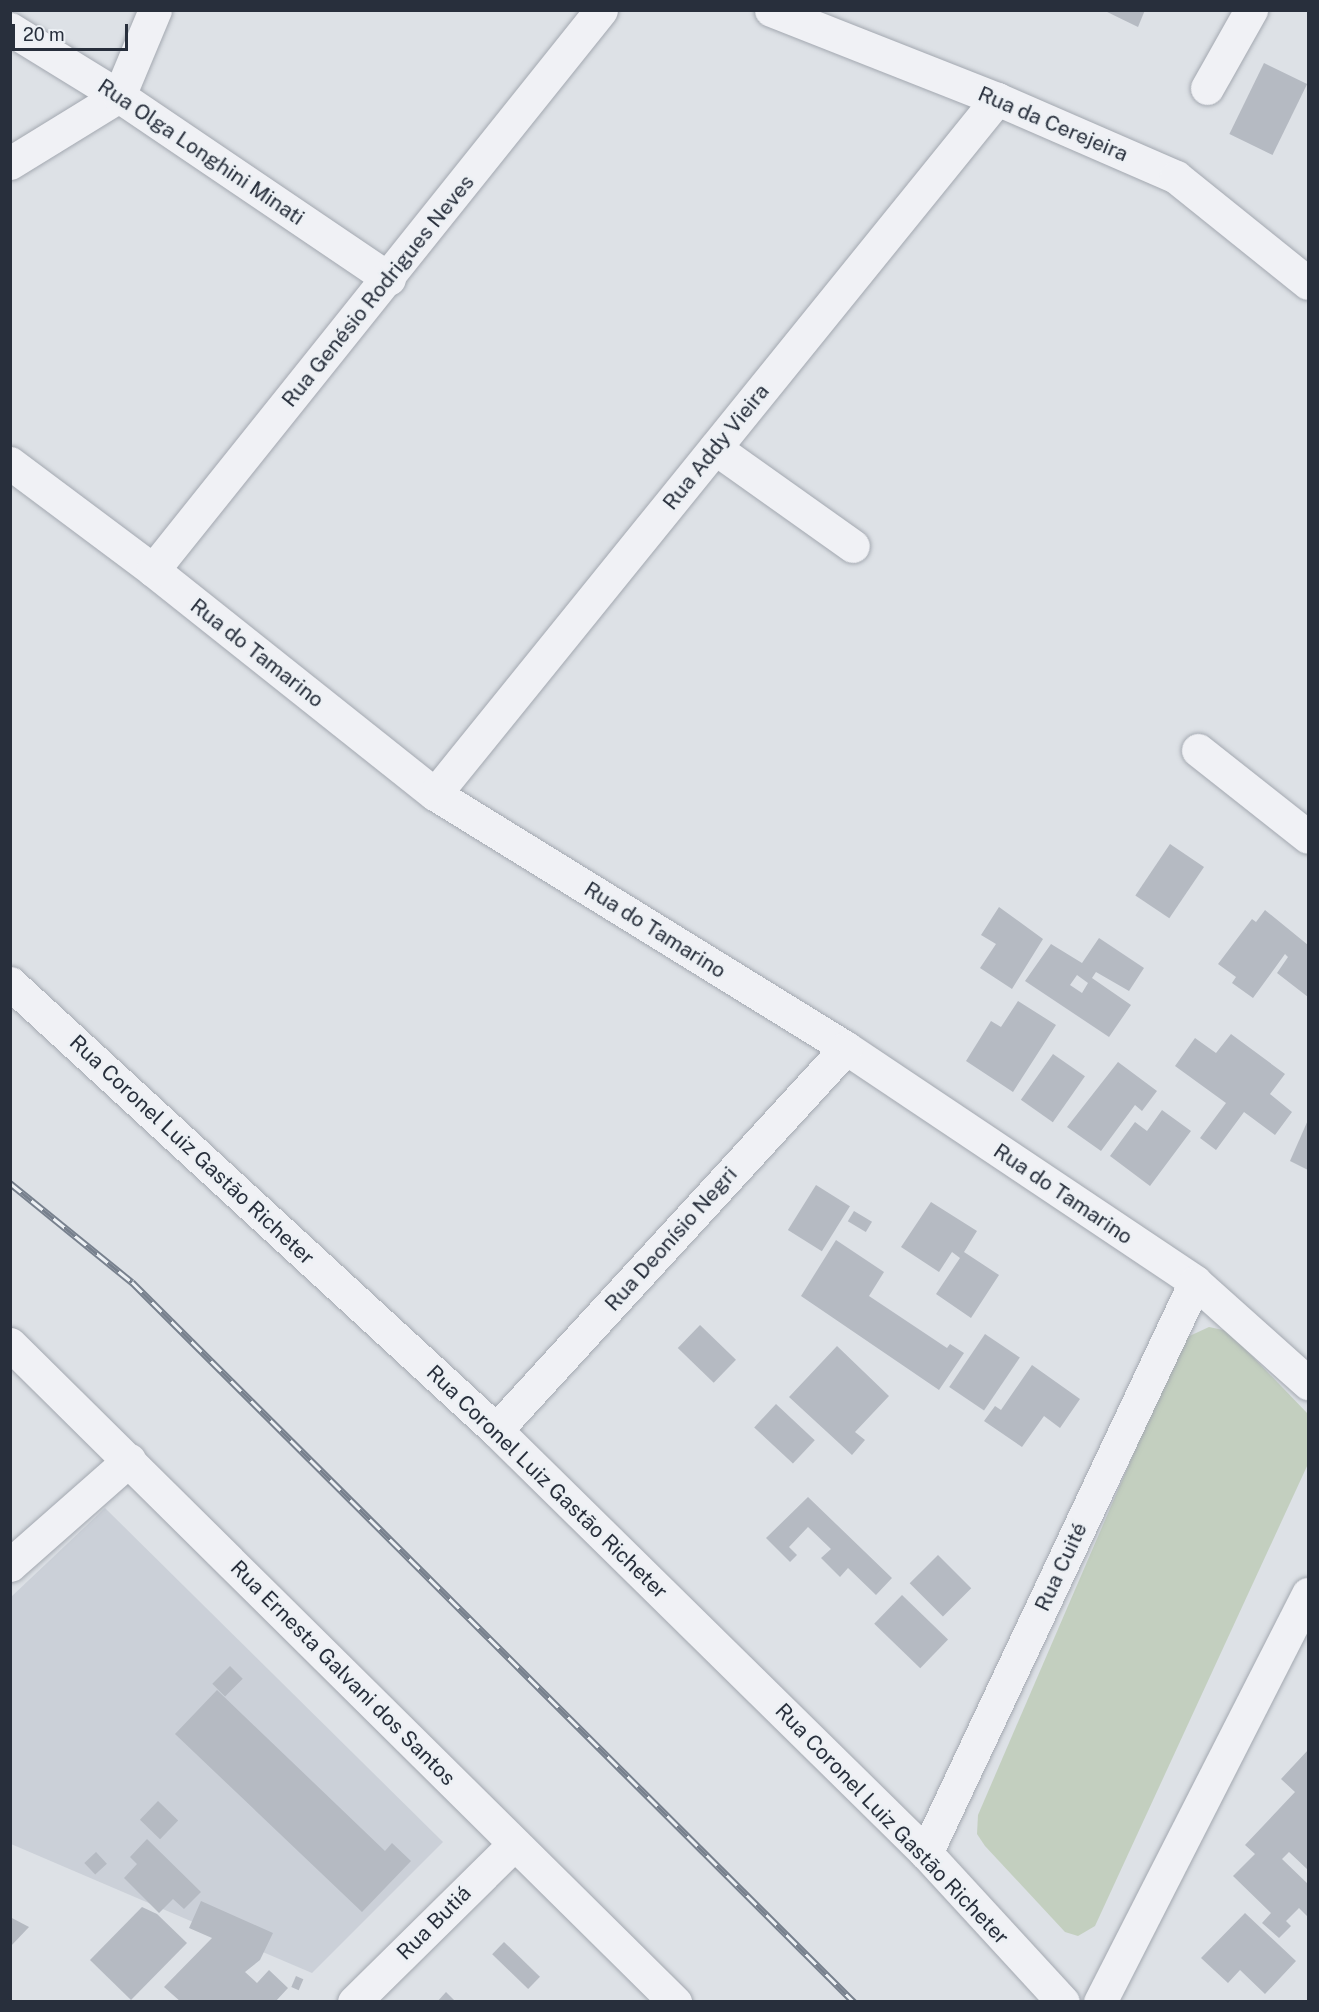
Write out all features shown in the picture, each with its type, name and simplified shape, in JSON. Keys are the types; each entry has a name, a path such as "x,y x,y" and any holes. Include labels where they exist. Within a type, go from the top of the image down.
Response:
{"street":[{"path":"10,164 119,96 155,10"},
{"name":"Rua Genésio Rodrigues Neves","path":"153,570 389,279 601,10"},
{"name":"Rua da Cerejeira","path":"771,10 997,99 1176,177 1308,283"},
{"path":"1206,88 1251,10"},
{"name":"Rua Olga Longhini Minati","path":"10,29 119,96 389,279"},
{"name":"Rua Addy Vieira","path":"435,794 997,99"},
{"path":"715,448 852,546"},
{"name":"Rua do Tamarino","path":"10,463 153,570 435,794 846,1048 1195,1282 1308,1383"},
{"path":"1198,750 1308,837"},
{"name":"Rua Coronel Luiz Gastão Richeter","path":"10,983 496,1430 926,1853 1063,2001"},
{"name":"Rua Deonísio Negri","path":"496,1430 846,1048"},
{"name":"Rua Cuité","path":"926,1853 1195,1282"},
{"name":"Rua Ernesta Galvani dos Santos","path":"16,1359 129,1460 675,2001"},
{"path":"10,1565 129,1460"},
{"path":"1100,2001 1308,1594"},
{"name":"Rua Butiá","path":"354,2001 514,1844"}],"shaded area":[{"path":"105,1508 443,1842 312,1973 11,1844 11,1597"}],"green space":[{"path":"1209,1327 1228,1331 1308,1414 1308,1464 1095,1926 1078,1936 1065,1932 985,1846 977,1834 978,1815 1183,1339"}],"building":[{"path":"1103,10 1145,10 1138,27"},
{"path":"1264,63 1307,84 1273,155 1229,134"},
{"path":"1170,844 1204,867 1169,918 1135,895"},
{"path":"999,907 1043,939 1012,989 980,968 996,944 981,935"},
{"path":"1265,910 1308,945 1308,997 1277,973 1288,957 1285,954 1253,998 1232,983 1236,977 1218,964 1252,919 1256,922"},
{"path":"1099,938 1144,968 1129,991 1096,972 1092,978 1131,1005 1109,1037 1025,981 1051,944 1082,963","holes":["1077,975 1088,983 1082,993 1070,985"]},
{"path":"1018,1001 1056,1025 1013,1092 966,1061 991,1021 1001,1027"},
{"path":"1231,1034 1285,1074 1270,1094 1292,1112 1275,1135 1244,1112 1216,1150 1200,1138 1226,1103 1175,1066 1195,1038 1216,1053"},
{"path":"1053,1054 1085,1076 1053,1122 1021,1100"},
{"path":"1118,1062 1157,1091 1142,1111 1135,1105 1101,1151 1067,1127"},
{"path":"1162,1110 1191,1131 1150,1186 1110,1156 1135,1122 1147,1131"},
{"path":"1308,1120 1308,1170 1290,1161"},
{"path":"816,1185 850,1206 822,1251 788,1230"},
{"path":"931,1202 977,1231 964,1252 999,1275 971,1318 936,1294 960,1258 952,1252 939,1272 901,1247"},
{"path":"854,1211 872,1222 866,1232 848,1221"},
{"path":"836,1240 884,1272 869,1296 947,1348 950,1344 964,1353 939,1390 801,1296"},
{"path":"700,1325 736,1360 714,1383 678,1348"},
{"path":"985,1334 1020,1357 984,1411 949,1387"},
{"path":"837,1346 889,1396 855,1432 865,1440 852,1455 789,1397"},
{"path":"1032,1365 1080,1399 1060,1428 1044,1416 1022,1447 984,1421 995,1406 1001,1410"},
{"path":"776,1404 815,1440 793,1464 754,1427"},
{"path":"808,1497 892,1578 876,1595 848,1568 840,1577 821,1558 831,1549 808,1527 789,1547 797,1555 790,1562 766,1538"},
{"path":"938,1555 971,1588 943,1617 910,1583"},
{"path":"902,1595 948,1639 920,1668 874,1624"},
{"path":"230,1666 243,1679 225,1696 212,1684"},
{"path":"217,1690 385,1851 392,1843 411,1861 362,1912 175,1734"},
{"path":"1308,1750 1308,1870 1289,1852 1282,1859 1308,1884 1308,1917 1299,1908 1286,1921 1291,1926 1279,1938 1262,1923 1271,1913 1233,1876 1255,1854 1245,1845 1295,1792 1281,1779"},
{"path":"158,1801 178,1820 160,1839 140,1820"},
{"path":"147,1839 201,1892 184,1909 173,1899 159,1913 124,1878 137,1864 130,1857"},
{"path":"96,1852 107,1864 95,1875 84,1863"},
{"path":"201,1901 273,1933 260,1960 245,1972 257,1983 269,1970 288,1988 275,2002 181,2002 164,1987 212,1938 189,1928"},
{"path":"142,1907 157,1914 187,1943 131,2000 90,1960"},
{"path":"1245,1913 1296,1961 1265,1994 1240,1970 1228,1983 1201,1958"},
{"path":"10,1917 29,1927 10,1947"},
{"path":"504,1942 540,1977 528,1989 492,1954"},
{"path":"296,1976 303,1979 299,1990 291,1987"},
{"path":"446,1992 456,2002 437,2002"}],"railway":[{"path":"10,1183 132,1282 854,2002"}]}
